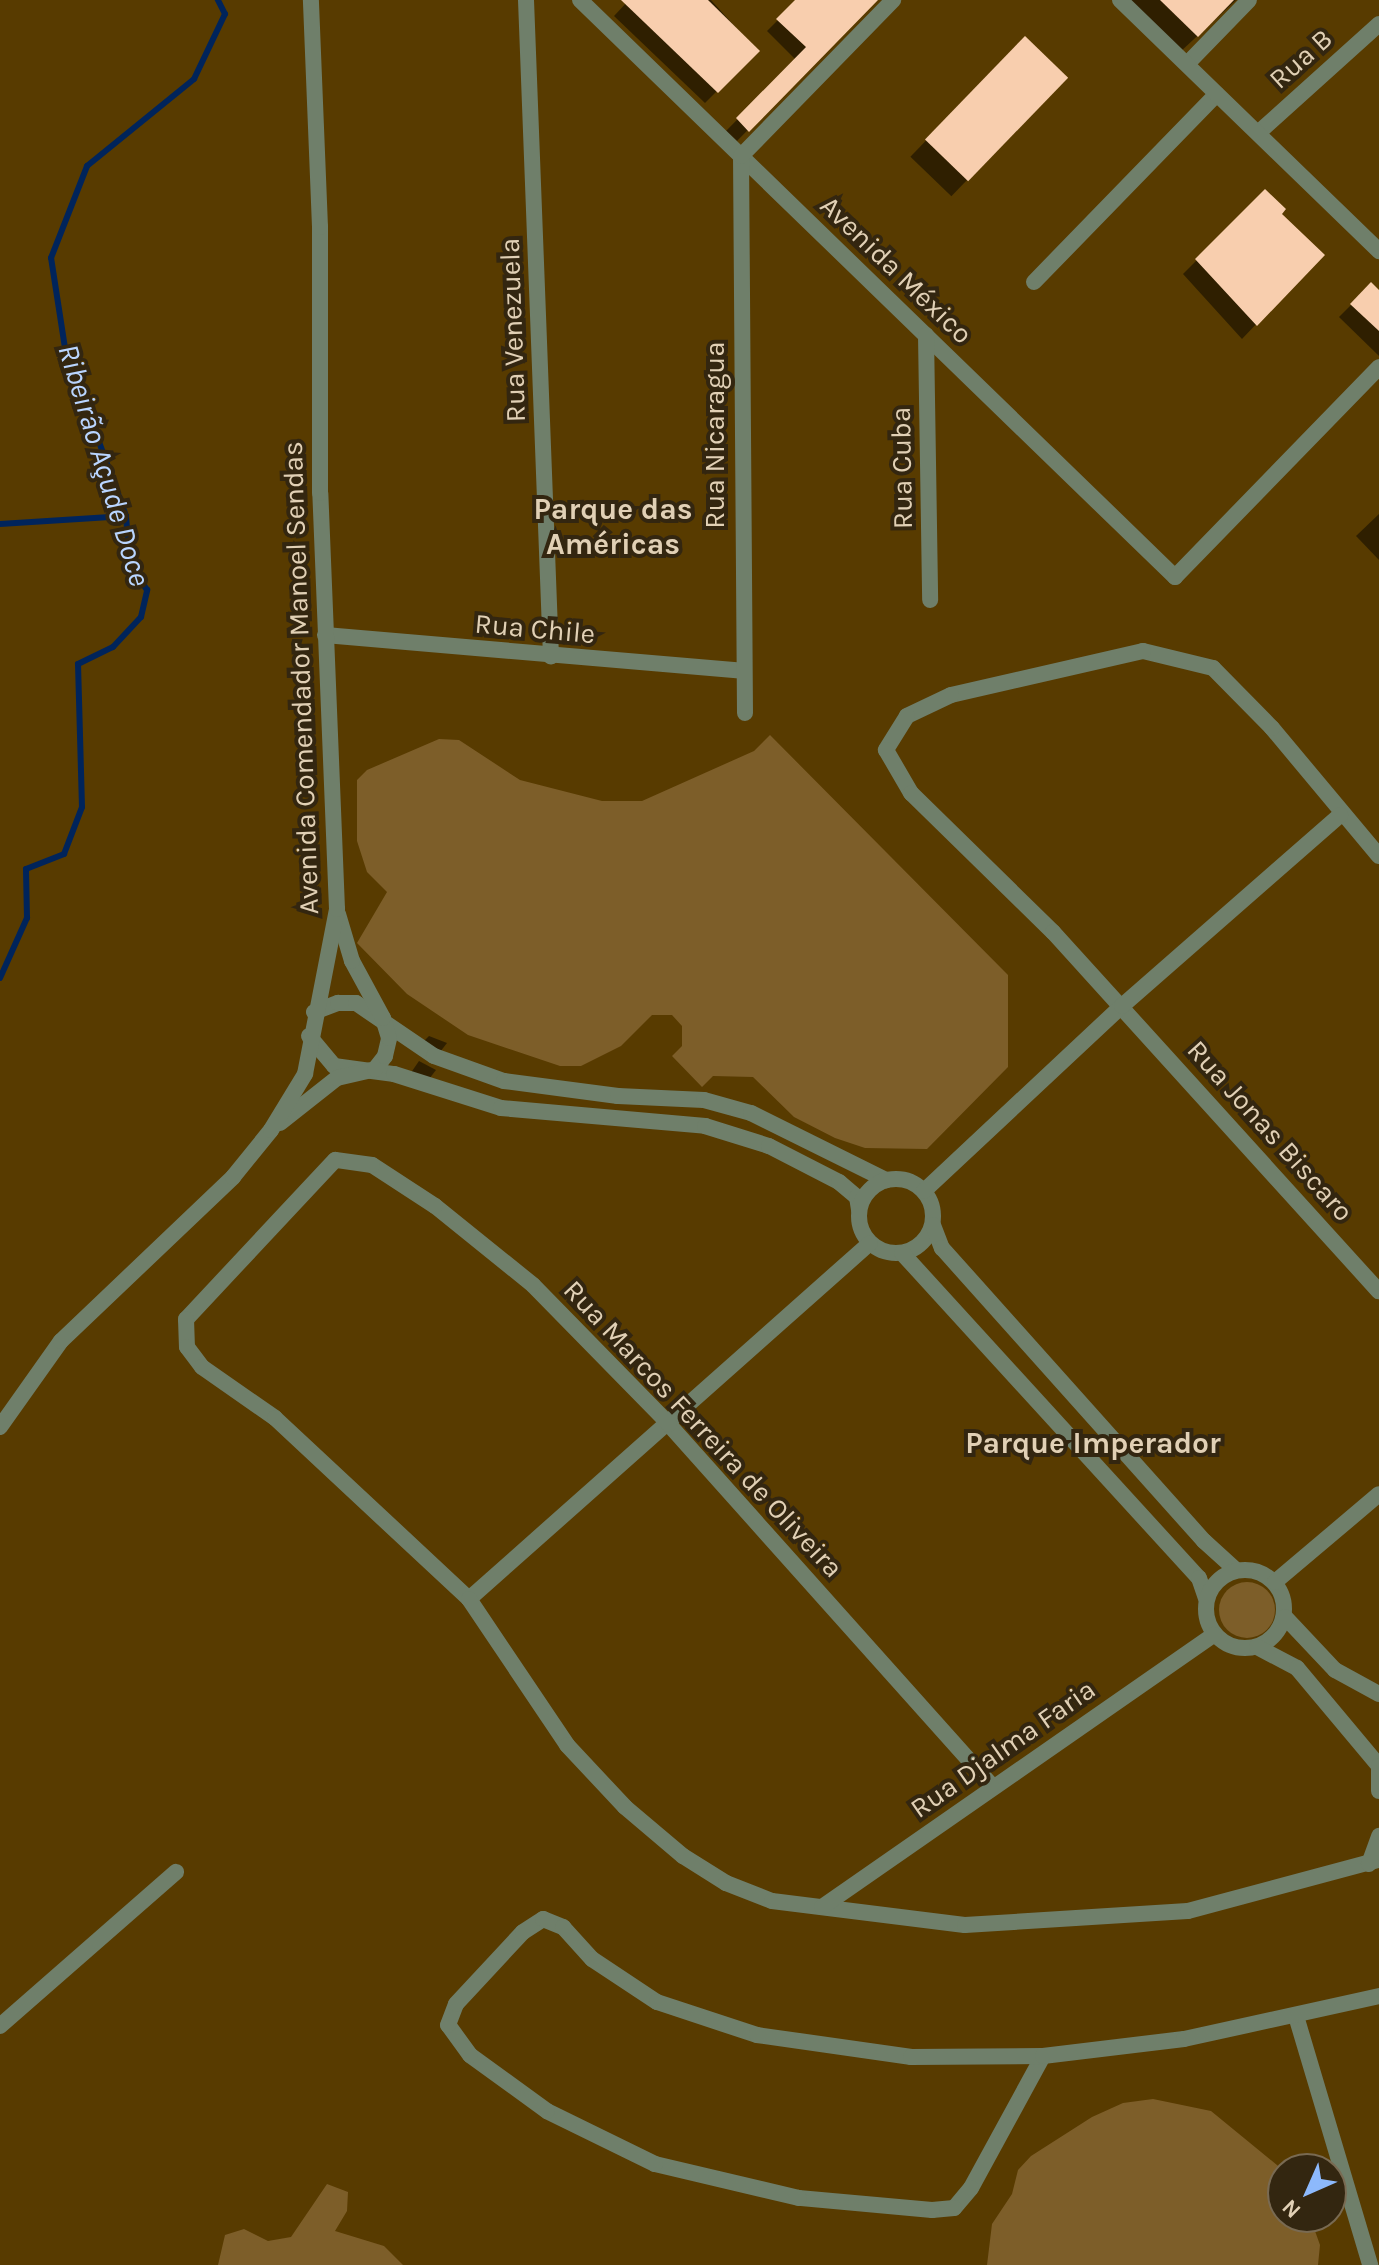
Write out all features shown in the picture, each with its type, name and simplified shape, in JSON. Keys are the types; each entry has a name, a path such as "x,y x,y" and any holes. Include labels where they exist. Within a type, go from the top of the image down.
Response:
{"street":[{"name":"Avenida Comendador Manoel Sendas","path":"0,1427 61,1341 233,1177 271,1130 305,1074 309,1036 337,909 325,635 311,0"},
{"name":"Rua Venezuela","path":"526,0 551,657"},
{"name":"Avenida México","path":"580,0 1175,577 1379,367"},
{"path":"741,156 893,0"},
{"path":"1120,0 1379,251"},
{"path":"1187,64 1249,0"},
{"name":"Rua B","path":"1258,133 1379,24"},
{"path":"1034,282 1217,94"},
{"name":"Rua Nicaragua","path":"741,156 742,671 745,713"},
{"name":"Rua Cuba","path":"926,335 930,600"},
{"name":"Rua Chile","path":"325,635 551,657 742,671"},
{"name":"Rua Jonas Biscaro","path":"1340,815 1272,728 1213,668 1143,651 951,695 907,716 886,750 911,793 1122,1006 1379,1291"},
{"path":"924,1191 1122,1006 1340,815 1379,856"},
{"path":"271,1130 337,1078 375,1069 385,1056 389,1038 383,1018 352,961 337,909"},
{"path":"314,1012 338,1003 356,1003 383,1018 434,1056 504,1081 618,1096 704,1100 751,1113 886,1180 907,1180 924,1191 933,1207 933,1225 942,1248 1204,1541 1236,1570"},
{"path":"309,1036 334,1066 361,1073 394,1074 501,1108 705,1126 769,1146 839,1182 857,1197 861,1228 870,1243 885,1252 902,1253 921,1244 933,1225"},
{"name":"Rua Marcos Ferreira de Oliveira","path":"469,1599 369,1500 275,1418 202,1367 187,1347 186,1319 202,1298 264,1240 335,1160 372,1165 435,1206 533,1285 669,1424 993,1787"},
{"path":"859,1210 868,1191 886,1180"},
{"path":"870,1243 469,1599 567,1745 625,1807 683,1856 726,1883 772,1901 965,1925 1188,1911 1374,1862 1379,1836"},
{"path":"902,1253 1199,1578 1206,1598 1206,1618 1214,1635 1233,1647 1257,1647 1297,1668 1379,1766 1379,1791"},
{"path":"1275,1582 1379,1494"},
{"path":"1206,1598 1219,1578 1236,1570 1255,1570 1275,1582 1283,1597 1285,1617 1275,1636 1257,1647"},
{"path":"1285,1617 1335,1670 1379,1694"},
{"name":"Rua Djalma Faria","path":"822,1907 1214,1635"},
{"path":"0,2026 176,1872"},
{"path":"1043,2056 971,2188 954,2208 932,2210 799,2198 655,2164 547,2111 470,2055 448,2025 456,2004 523,1932 543,1919 563,1927 592,1959 657,2002 757,2035 911,2057 1043,2056 1184,2039 1379,1996"},
{"path":"1296,2016 1370,2265"}],"shaded area":[{"path":"770,735 1008,975 1008,1067 927,1149 865,1148 835,1138 794,1117 753,1077 713,1076 702,1087 672,1056 682,1046 682,1026 672,1015 652,1015 621,1046 581,1066 560,1066 468,1035 407,994 357,943 387,892 367,872 357,841 357,780 367,770 439,739 459,740 520,780 602,801 642,801 754,751"},
{"path":"1247,1582 1267,1590 1275,1610 1267,1630 1247,1638 1227,1630 1219,1610 1227,1590"},
{"path":"1153,2099 1211,2111 1267,2157 1267,2233 1316,2233 1320,2245 1318,2265 987,2265 992,2224 1012,2194 1018,2170 1031,2156 1092,2117 1123,2103"},
{"path":"327,2184 348,2192 347,2211 335,2231 384,2246 403,2265 218,2265 225,2235 244,2229 268,2241 291,2237"}],"building":[{"path":"621,0 708,0 760,51 718,93"},
{"path":"795,0 878,0 749,132 736,118 806,47 776,19"},
{"path":"1160,0 1234,0 1198,37"},
{"path":"1025,36 1068,78 968,181 925,140"},
{"path":"1265,189 1286,209 1282,214 1325,255 1257,326 1195,259"},
{"path":"1371,282 1379,290 1379,331 1350,304"}],"waterway":[{"name":"Ribeirão Açude Doce","path":"0,978 27,918 26,869 64,854 82,807 78,664 113,647 141,617 147,590 130,564 126,516 65,348 51,258 87,166 194,79 225,14 218,0"},
{"path":"0,524 126,516"}],"district":[{"name":"Parque das Américas","path":"613,526"},
{"name":"Parque Imperador","path":"1093,1443"}]}
